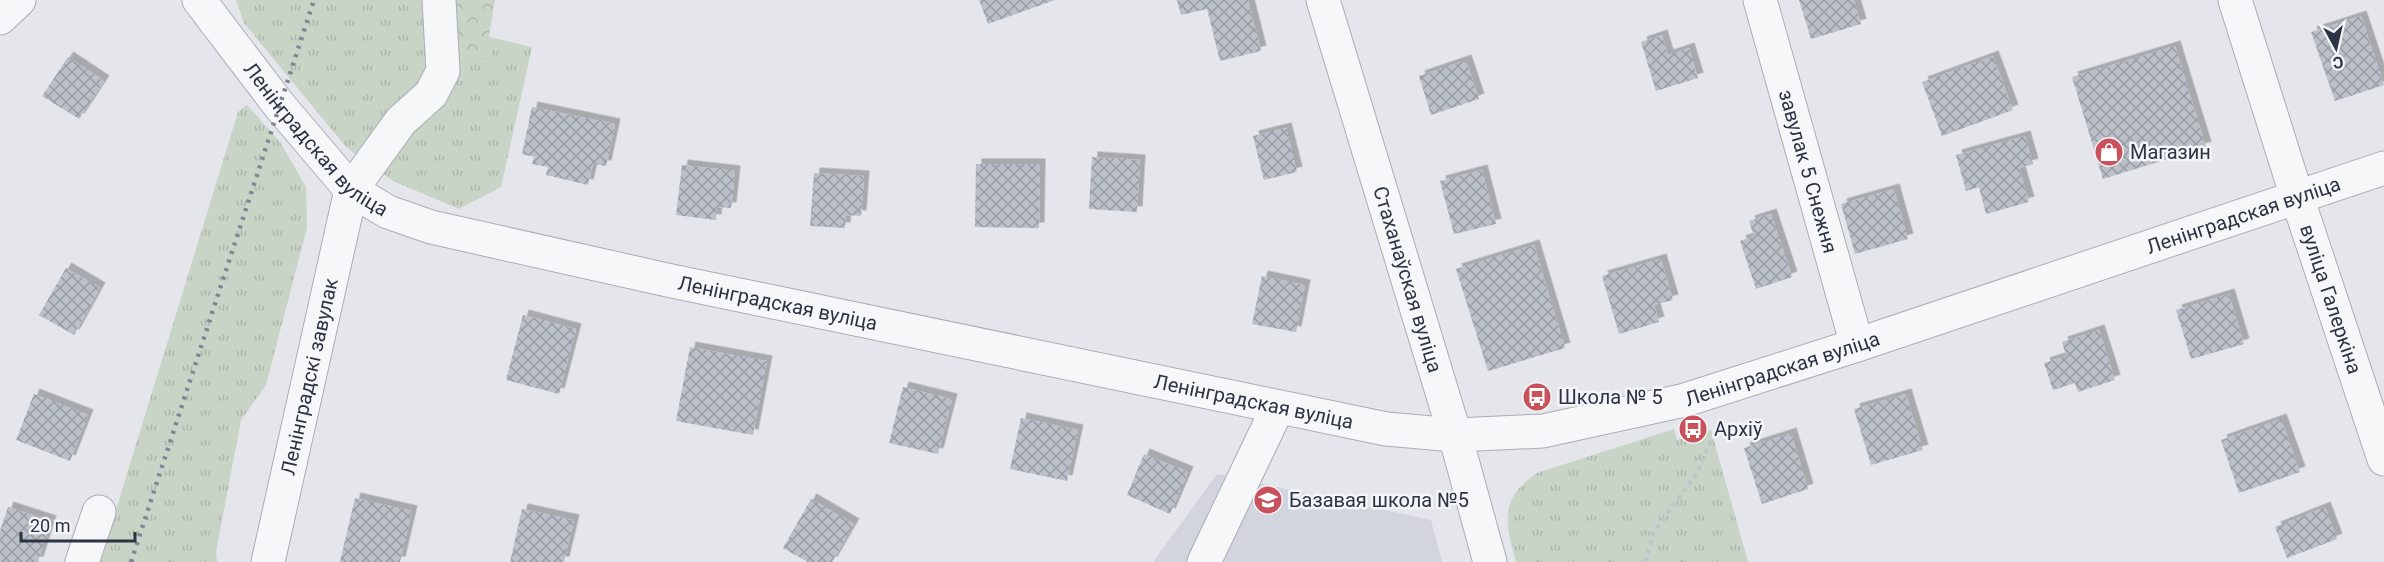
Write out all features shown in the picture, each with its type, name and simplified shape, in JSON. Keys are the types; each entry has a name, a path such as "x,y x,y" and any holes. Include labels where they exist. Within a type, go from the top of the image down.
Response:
{"street":[{"path":"0,18 19,0"},
{"name":"Ленінградская вуліца","path":"199,0 279,105 351,190 388,212 431,227 667,280 1386,429 1455,435 1543,431 1684,400 1857,345 2384,168"},
{"path":"351,190 401,121 431,94 443,71 439,0"},
{"name":"Стаханаўская вуліца","path":"1323,0 1455,435 1490,562"},
{"name":"завулак 5 Снежня","path":"1760,0 1857,345"},
{"name":"вуліца Галеркіна","path":"2235,0 2297,197 2384,459"},
{"name":"Ленінградскі завулак","path":"268,562 351,190"},
{"path":"1204,562 1278,407"},
{"path":"82,562 99,512"}],"path":[{"path":"1645,562 1654,532 1697,473 1708,446 1725,423 1746,380"}],"shaded area":[{"name":"Базавая школа №5","path":"1217,474 1431,520 1442,562 1153,562"}],"green space":[{"path":"236,0 446,0 492,56 489,37 532,47 501,187 459,209 393,181 347,148 244,23"},
{"path":"446,0 495,0 489,37 492,56 469,66 449,47"},
{"path":"247,105 280,142 306,187 307,228 266,385 241,420 216,552 217,562 100,562 238,112"},
{"path":"1674,429 1677,440 1711,430 1748,562 1516,562 1509,535 1508,512 1516,492 1525,483 1537,473"}],"building":[{"path":"979,0 1055,0 988,24"},
{"path":"1177,0 1248,0 1261,51 1220,61 1207,9 1181,15"},
{"path":"1799,0 1854,0 1861,24 1811,39"},
{"path":"2361,16 2384,85 2335,101 2311,32"},
{"path":"1662,35 1668,55 1689,48 1698,78 1656,91 1641,42"},
{"path":"2175,46 2206,147 2103,179 2072,77"},
{"path":"1993,56 2013,110 1942,136 1922,82"},
{"path":"68,57 104,81 79,119 42,96"},
{"path":"1466,60 1479,99 1431,115 1419,76"},
{"path":"532,107 615,124 606,166 593,164 588,185 546,175 548,167 532,164 534,157 522,154"},
{"path":"1286,128 1297,172 1264,180 1253,136"},
{"path":"2025,136 2033,164 2019,168 2029,202 1986,214 1979,187 1966,191 1956,155"},
{"path":"1092,157 1140,160 1137,212 1089,209"},
{"path":"976,164 1040,164 1039,228 975,227"},
{"path":"682,165 735,171 731,208 717,207 716,220 676,215"},
{"path":"1482,170 1496,224 1454,234 1440,181"},
{"path":"814,173 864,176 861,216 846,215 845,228 810,226"},
{"path":"1894,189 1908,239 1855,254 1841,204"},
{"path":"1771,214 1792,277 1756,289 1740,241 1754,236 1749,221"},
{"path":"1534,245 1565,348 1488,371 1456,269"},
{"path":"1661,259 1673,300 1654,305 1659,322 1619,334 1602,276"},
{"path":"66,268 100,288 74,335 39,315"},
{"path":"1262,276 1305,285 1296,332 1252,324"},
{"path":"2229,294 2244,344 2191,359 2176,310"},
{"path":"523,315 576,329 559,394 506,380"},
{"path":"2099,330 2115,380 2078,392 2075,383 2053,390 2044,363 2066,356 2062,342"},
{"path":"690,347 767,361 753,435 676,421"},
{"path":"903,387 952,399 938,454 889,443"},
{"path":"34,394 88,415 70,461 16,440"},
{"path":"1906,394 1923,450 1871,465 1854,409"},
{"path":"1021,418 1078,430 1067,481 1010,469"},
{"path":"2281,419 2300,472 2239,493 2221,440"},
{"path":"1791,433 1808,489 1762,504 1744,448"},
{"path":"1144,454 1188,472 1170,514 1127,495"},
{"path":"355,498 412,511 400,562 340,562"},
{"path":"811,499 854,524 832,562 808,562 783,548"},
{"path":"8,507 51,521 38,562 0,562 0,531"},
{"path":"2325,507 2337,539 2287,558 2275,527"},
{"path":"522,509 574,520 564,562 510,562"}],"railway":[{"path":"131,562 314,0"}],"place":[{"name":"Магазин","path":"2109,152"},
{"name":"Школа № 5","path":"1537,397"},
{"name":"Архіў","path":"1693,429"},
{"name":"Базавая школа №5","path":"1268,500"}]}
